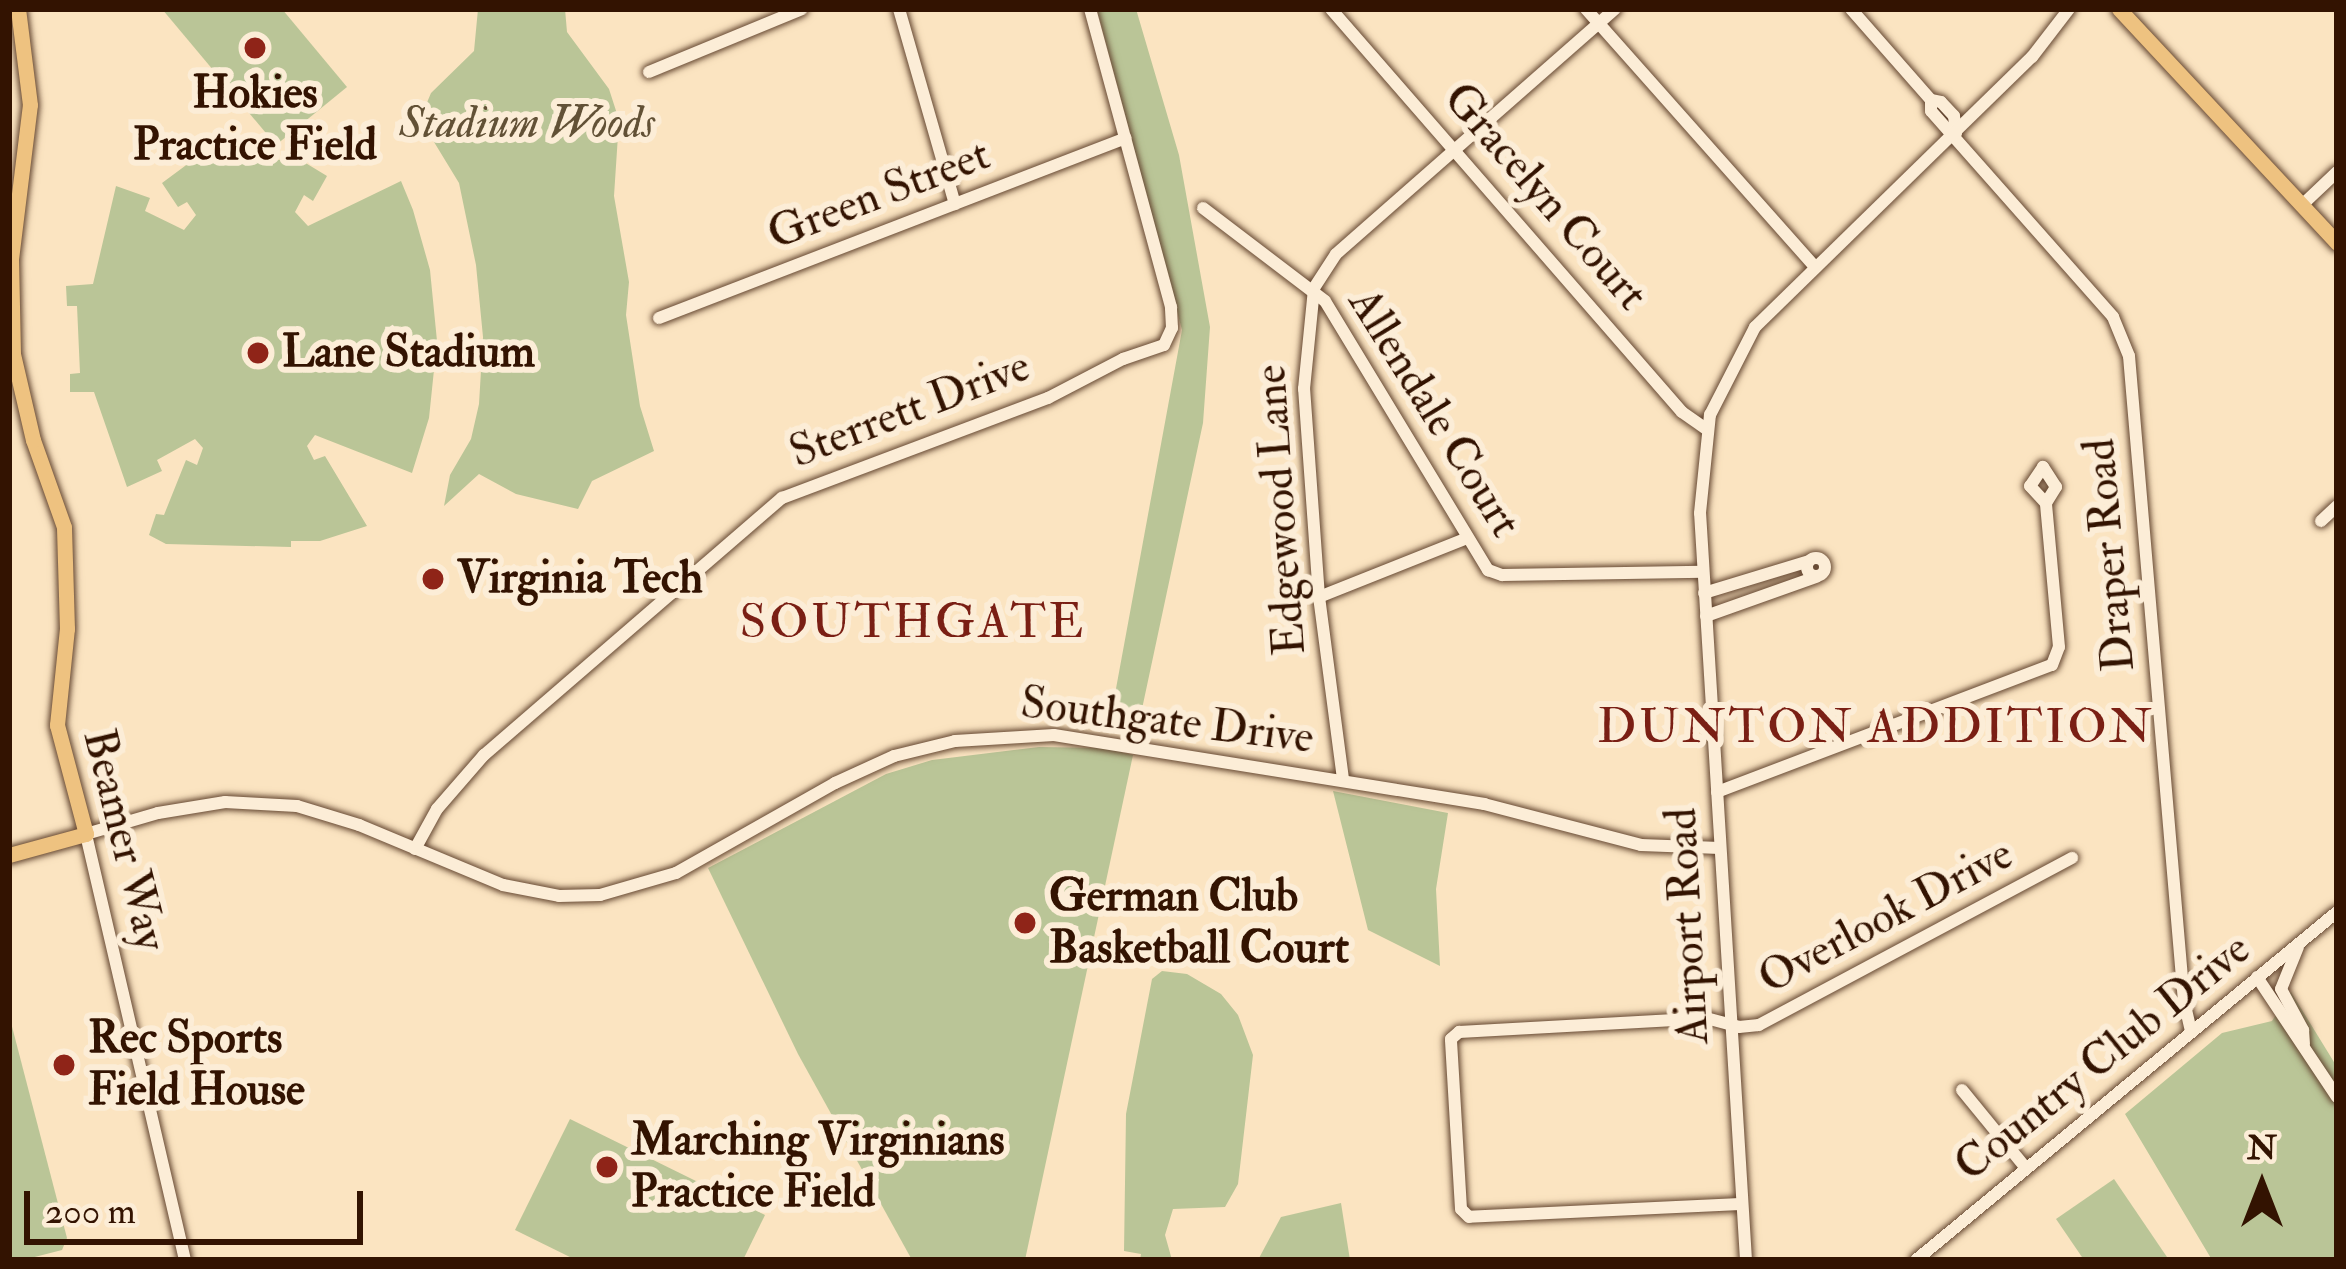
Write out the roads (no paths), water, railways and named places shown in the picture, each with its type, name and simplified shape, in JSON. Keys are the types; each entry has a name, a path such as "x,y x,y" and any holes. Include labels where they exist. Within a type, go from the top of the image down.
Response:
{"main road":[{"name":"Beamer Way","path":"18,9 30,105 11,259 13,354 33,440 64,526 67,629 57,725 86,834"},
{"path":"2120,9 2337,244"},
{"name":"Southgate Drive","path":"9,855 86,834"}],"street":[{"path":"649,72 802,9"},
{"path":"899,9 956,204"},
{"path":"1090,9 1126,138"},
{"name":"Gracelyn Court","path":"1331,9 1682,412 1706,430"},
{"path":"1586,9 1815,266"},
{"path":"1314,288 1336,254 1615,9"},
{"name":"Draper Road","path":"1851,9 1931,100 1954,116 1956,133 2113,317 2129,356 2182,982 2191,1031"},
{"name":"Airport Road","path":"1746,1260 1703,572 1700,477 1706,430 1720,387 1745,342 1815,266 2032,57 2069,9"},
{"name":"Green Street","path":"659,318 1126,138"},
{"name":"Sterrett Drive","path":"415,849 428,820 484,755 782,497 1048,398 1123,359 1164,345 1172,328 1171,307 1126,138"},
{"path":"2301,206 2337,172"},
{"name":"Allendale Court","path":"1204,208 1314,288 1483,565 1502,575 1703,572"},
{"name":"Edgewood Lane","path":"1314,288 1304,389 1319,597 1343,779"},
{"path":"1717,792 2052,665 2060,647 2046,503"},
{"path":"2321,521 2337,506"},
{"path":"1319,597 1467,538"},
{"path":"1705,592 1809,561 1825,564 1816,577 1706,616"},
{"name":"Southgate Drive","path":"86,834 158,813 249,801 316,811 503,885 559,896 628,890 700,861 866,768 955,741 1082,737 1517,812 1641,844 1720,848"},
{"name":"Beamer Way","path":"86,834 184,1260"},
{"name":"Overlook Drive","path":"1740,1204 1465,1215 1454,1035 1706,1018 1759,1025 2072,858"},
{"name":"Country Club Drive","path":"1916,1260 2337,912"},
{"path":"2302,941 2281,989 2303,1030 2304,1044"},
{"path":"2257,977 2337,1097"},
{"path":"1963,1090 2025,1167"}],"place":[{"name":"Hokies Practice Field","path":"255,48"},
{"name":"Lane Stadium","path":"258,353"},
{"name":"Virginia Tech","path":"433,579"},
{"name":"German Club Basketball Court","path":"1025,923"},
{"name":"Rec Sports Field House","path":"64,1065"},
{"name":"Marching Virginians Practice Field","path":"607,1167"}],"district":[{"name":"SOUTHGATE","path":"913,623"},
{"name":"DUNTON ADDITION","path":"1876,728"}],"park label":[{"name":"Stadium Woods","path":"527,124"}]}
